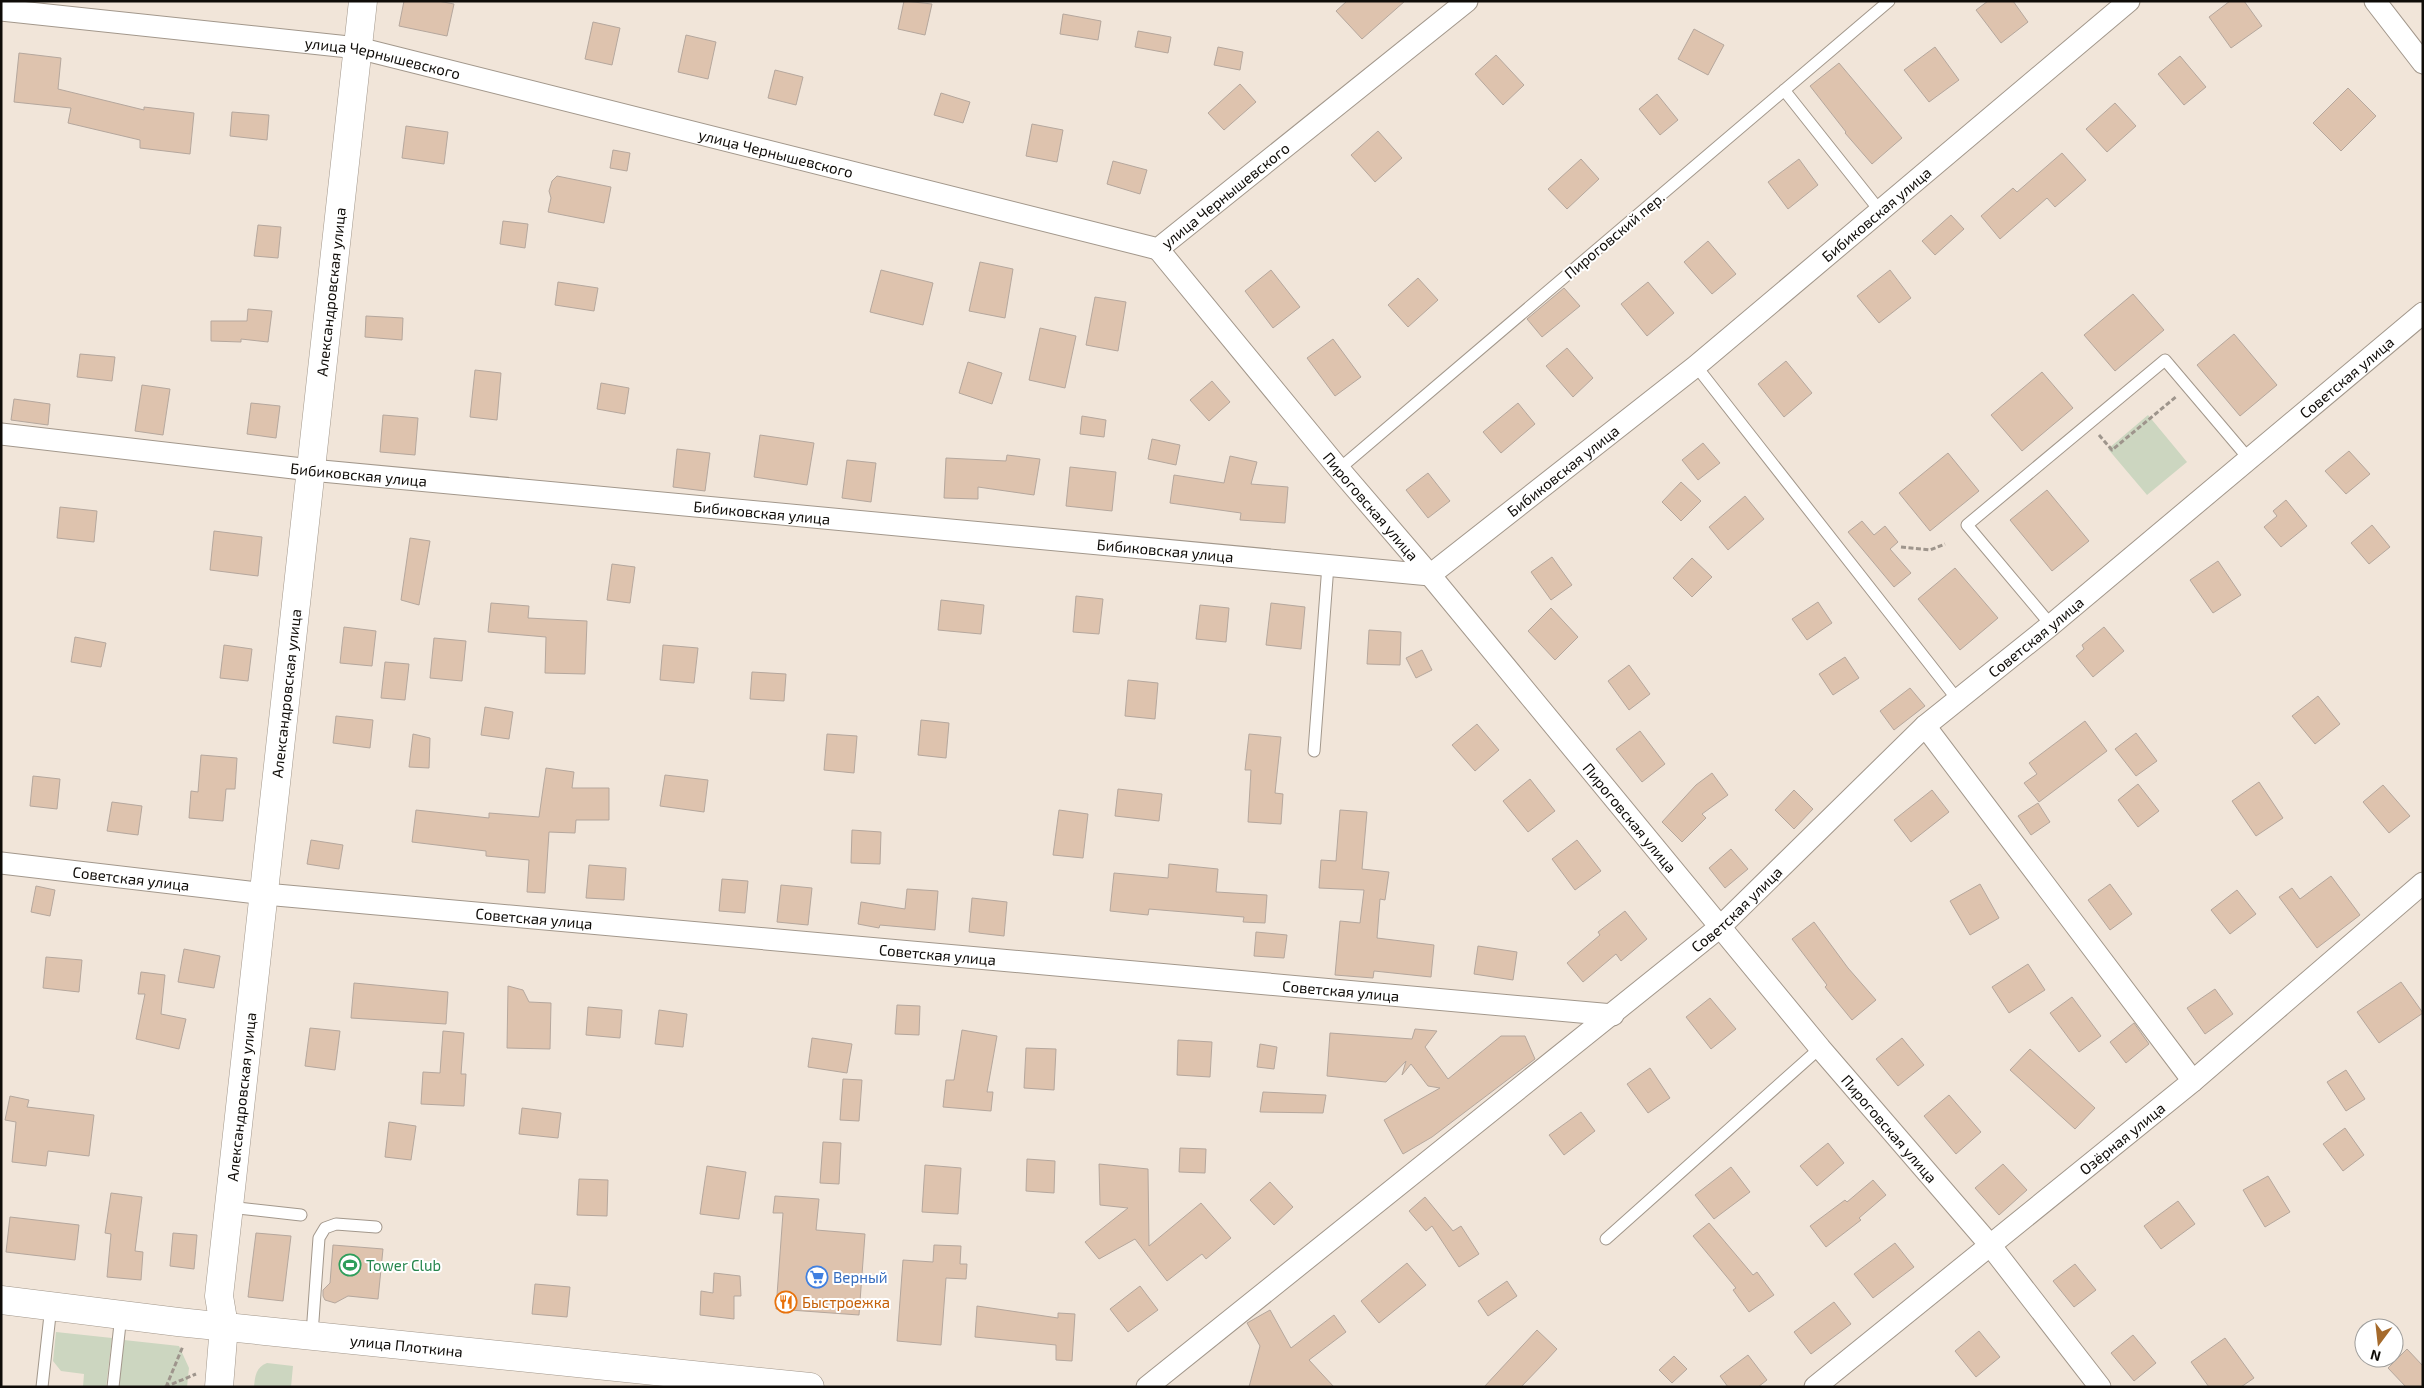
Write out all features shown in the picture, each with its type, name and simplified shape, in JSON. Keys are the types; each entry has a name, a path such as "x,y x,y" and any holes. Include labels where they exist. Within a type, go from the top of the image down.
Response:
{"street":[{"name":"Александровская улица","path":"220,1387 224,1326 219,1296 363,1"},
{"name":"улица Чернышевского","path":"1,10 358,48 1158,249 1467,1"},
{"name":"Бибиковская улица","path":"1,434 311,470 1430,575 1696,366 2129,1"},
{"path":"2375,1 2423,63"},
{"name":"Пироговская улица","path":"1158,249 1820,1048 1990,1245 2100,1387"},
{"name":"Советская улица","path":"1,863 265,894 1613,1015 1720,927 1925,726 2051,625 2423,313"},
{"path":"1925,726 2193,1081"},
{"name":"Озёрная улица","path":"1815,1387 2193,1081 2423,883"},
{"path":"1147,1387 1613,1015"},
{"name":"улица Плоткина","path":"1,1300 720,1382 810,1387"}],"lane":[{"name":"Пироговский пер.","path":"1339,469 1889,1"},
{"path":"1784,90 1880,211"},
{"path":"2051,625 1967,525 2165,360 2249,459"},
{"path":"1696,366 1957,699"},
{"path":"1314,751 1328,565"},
{"path":"1606,1239 1820,1048"},
{"path":"229,1207 301,1215"},
{"path":"312,1334 319,1238 325,1228 336,1224 376,1227"},
{"path":"42,1387 52,1306"},
{"path":"113,1387 121,1315"}],"path":[{"path":"2094,429 2112,450 2173,400"},
{"path":"1901,547 1930,550 1945,544"},
{"path":"166,1387 183,1345"},
{"path":"166,1387 195,1374"}],"green space":[{"path":"2148,415 2187,462 2147,495 2108,449"},
{"path":"56,1332 112,1338 106,1387 83,1387 84,1374 61,1371 53,1361"},
{"path":"124,1340 179,1346 189,1368 187,1387 119,1387"},
{"path":"267,1363 293,1366 291,1387 254,1387 258,1369"}],"building":[{"path":"404,1 438,1 454,4 447,36 399,26"},
{"path":"904,1 932,4 925,35 898,29"},
{"path":"1347,1 1405,1 1362,39 1336,11"},
{"path":"1988,1 2013,1 2028,22 2001,43 1976,10"},
{"path":"2230,1 2244,1 2262,26 2231,48 2209,17"},
{"path":"1063,14 1101,21 1098,40 1060,34"},
{"path":"593,22 620,28 612,65 585,59"},
{"path":"1694,29 1724,45 1708,75 1678,59"},
{"path":"1138,31 1171,37 1168,53 1135,47"},
{"path":"686,35 716,42 708,79 678,72"},
{"path":"1218,47 1243,52 1240,70 1214,65"},
{"path":"1935,47 1959,80 1929,102 1904,70"},
{"path":"19,53 61,58 58,89 144,110 144,107 194,113 190,154 140,148 140,140 68,123 71,108 14,102"},
{"path":"1496,55 1524,85 1503,105 1475,74"},
{"path":"2180,56 2206,87 2184,105 2158,74"},
{"path":"1839,63 1902,138 1872,164 1845,133 1810,86"},
{"path":"775,70 803,77 796,105 768,98"},
{"path":"1240,84 1256,102 1224,130 1208,113"},
{"path":"2348,88 2376,116 2341,151 2313,123"},
{"path":"941,93 970,102 963,123 934,115"},
{"path":"1657,94 1678,120 1660,135 1639,109"},
{"path":"2115,103 2136,126 2107,152 2086,129"},
{"path":"232,112 269,115 267,140 230,136"},
{"path":"1032,124 1063,130 1057,162 1026,156"},
{"path":"406,126 448,132 444,164 402,158"},
{"path":"1378,131 1402,158 1375,182 1351,155"},
{"path":"613,150 630,153 627,171 610,168"},
{"path":"2062,153 2086,180 2055,207 2047,198 2000,239 1981,216 2013,188 2017,192"},
{"path":"1581,159 1599,179 1567,209 1548,189"},
{"path":"1799,159 1818,185 1788,209 1768,182"},
{"path":"1113,161 1147,170 1140,194 1107,184"},
{"path":"557,176 611,187 604,223 548,212 551,198 549,191 552,181"},
{"path":"1951,215 1964,229 1935,255 1922,241"},
{"path":"503,221 528,224 525,248 500,244"},
{"path":"258,225 281,227 278,258 254,256"},
{"path":"1708,241 1736,274 1712,294 1684,262"},
{"path":"980,262 1013,269 1005,318 969,311"},
{"path":"881,270 933,283 923,325 870,312"},
{"path":"1271,270 1300,307 1273,328 1245,291"},
{"path":"1890,270 1911,298 1879,323 1857,296"},
{"path":"1418,278 1438,300 1408,327 1388,305"},
{"path":"558,282 598,288 594,311 555,305"},
{"path":"1648,282 1674,313 1647,336 1621,304"},
{"path":"1564,288 1580,306 1542,337 1527,319"},
{"path":"2133,294 2164,330 2115,371 2084,335"},
{"path":"1095,297 1126,302 1118,351 1086,345"},
{"path":"248,309 272,311 268,342 241,339 241,342 211,341 211,321 247,321"},
{"path":"366,316 403,318 402,340 365,337"},
{"path":"1040,328 1076,336 1065,388 1029,380"},
{"path":"2234,334 2277,385 2240,416 2197,365"},
{"path":"1333,339 1361,377 1335,396 1307,358"},
{"path":"1567,348 1593,378 1573,397 1546,366"},
{"path":"80,354 115,357 112,381 77,377"},
{"path":"1786,361 1812,393 1784,417 1758,384"},
{"path":"968,362 1002,373 992,404 959,393"},
{"path":"475,370 501,373 497,420 470,417"},
{"path":"2042,372 2073,408 2022,451 1991,415"},
{"path":"1212,381 1230,402 1209,421 1190,400"},
{"path":"601,383 629,388 625,414 597,409"},
{"path":"142,385 170,389 163,435 135,431"},
{"path":"14,399 50,404 48,425 11,420"},
{"path":"251,403 280,406 276,438 247,434"},
{"path":"1518,403 1535,424 1501,453 1483,432"},
{"path":"383,415 418,418 415,455 380,452"},
{"path":"1082,416 1106,420 1104,437 1080,434"},
{"path":"760,435 814,443 807,485 754,477"},
{"path":"1152,439 1180,445 1176,465 1148,459"},
{"path":"1703,443 1720,463 1698,480 1682,460"},
{"path":"677,449 710,453 705,491 673,487"},
{"path":"2349,451 2370,474 2346,494 2325,471"},
{"path":"1948,453 1979,491 1930,531 1899,493"},
{"path":"1007,455 1040,459 1034,495 978,487 978,499 944,498 946,458 1006,461"},
{"path":"1230,456 1257,462 1251,484 1288,487 1285,523 1240,520 1241,513 1170,503 1174,475 1224,483"},
{"path":"847,460 876,463 871,502 842,498"},
{"path":"1070,467 1116,472 1112,511 1066,506"},
{"path":"1428,473 1450,501 1428,518 1406,490"},
{"path":"1681,482 1701,501 1681,521 1662,502"},
{"path":"2047,490 2089,541 2052,571 2010,520"},
{"path":"1745,496 1764,519 1728,550 1709,527"},
{"path":"2286,500 2307,526 2281,547 2264,527 2277,516 2273,511"},
{"path":"60,507 97,511 94,542 57,538"},
{"path":"1862,521 1874,535 1885,526 1898,542 1890,549 1911,573 1894,587 1848,532"},
{"path":"2372,525 2390,547 2369,564 2351,543"},
{"path":"214,531 262,537 258,576 210,570"},
{"path":"410,538 430,541 419,605 401,600"},
{"path":"1552,557 1572,585 1551,600 1531,572"},
{"path":"1692,558 1712,577 1692,597 1673,578"},
{"path":"2218,561 2241,595 2213,613 2190,580"},
{"path":"612,564 635,567 630,603 607,600"},
{"path":"1955,568 1998,618 1960,650 1918,599"},
{"path":"1076,596 1103,599 1099,634 1073,632"},
{"path":"941,600 984,605 981,634 938,630"},
{"path":"1818,602 1832,623 1807,640 1792,619"},
{"path":"491,603 529,606 528,618 587,621 585,674 545,673 546,637 488,632"},
{"path":"1271,603 1305,607 1301,649 1266,645"},
{"path":"1200,605 1229,608 1226,642 1196,639"},
{"path":"1551,608 1578,637 1555,660 1528,631"},
{"path":"344,627 376,631 372,666 340,663"},
{"path":"2104,627 2124,651 2093,677 2076,656 2084,649 2082,645"},
{"path":"1369,630 1401,632 1400,665 1367,664"},
{"path":"75,637 106,643 101,667 71,662"},
{"path":"434,638 466,641 462,681 430,678"},
{"path":"224,645 252,649 248,681 220,678"},
{"path":"663,645 698,648 694,683 660,680"},
{"path":"1422,650 1432,670 1416,678 1406,658"},
{"path":"1845,657 1859,678 1833,695 1819,674"},
{"path":"385,662 409,664 405,700 381,698"},
{"path":"1629,665 1650,694 1629,710 1608,681"},
{"path":"752,672 786,674 784,701 750,699"},
{"path":"1128,680 1158,683 1155,719 1125,716"},
{"path":"1910,688 1925,706 1894,730 1880,711"},
{"path":"2318,696 2340,724 2315,744 2292,716"},
{"path":"485,707 513,712 509,739 481,735"},
{"path":"336,716 373,720 370,748 333,743"},
{"path":"921,720 949,723 946,758 918,755"},
{"path":"2085,721 2107,751 2039,802 2024,783 2037,774 2029,763"},
{"path":"1477,724 1499,750 1475,771 1452,745"},
{"path":"1640,731 1665,764 1642,782 1616,749"},
{"path":"2136,733 2157,761 2136,776 2115,749"},
{"path":"413,734 430,738 429,768 409,767"},
{"path":"827,734 857,736 854,773 824,770"},
{"path":"1249,734 1281,737 1275,793 1283,794 1281,824 1248,822 1251,770 1245,770"},
{"path":"201,755 237,758 235,789 226,789 223,821 189,818 191,791 198,792"},
{"path":"546,768 574,772 572,788 609,788 609,820 576,820 575,833 549,832 545,893 527,892 529,860 486,856 486,851 412,842 416,810 489,818 489,813 539,817"},
{"path":"1712,773 1728,795 1702,814 1706,818 1682,842 1662,822 1696,785"},
{"path":"665,775 708,780 704,812 660,806"},
{"path":"33,776 60,779 57,809 30,806"},
{"path":"1530,779 1555,811 1528,832 1503,801"},
{"path":"2259,782 2283,818 2256,836 2232,801"},
{"path":"2138,784 2159,811 2138,827 2118,800"},
{"path":"2383,785 2410,816 2389,833 2363,802"},
{"path":"1118,789 1162,794 1159,821 1115,816"},
{"path":"1794,790 1813,809 1794,829 1775,810"},
{"path":"1932,790 1949,812 1911,842 1894,820"},
{"path":"112,802 142,806 138,835 107,831"},
{"path":"2038,803 2050,822 2031,835 2018,816"},
{"path":"1059,810 1088,814 1083,858 1053,855"},
{"path":"1340,810 1367,812 1362,869 1389,872 1385,900 1380,899 1377,938 1434,945 1431,977 1374,971 1373,978 1335,975 1340,921 1360,923 1364,890 1319,888 1321,860 1336,861"},
{"path":"852,830 881,832 880,864 851,863"},
{"path":"311,840 343,845 339,869 307,864"},
{"path":"1577,840 1601,871 1575,890 1552,859"},
{"path":"1731,849 1748,869 1725,888 1709,868"},
{"path":"1169,864 1218,869 1216,892 1267,895 1265,923 1243,922 1244,917 1149,909 1148,915 1110,911 1114,873 1168,878"},
{"path":"589,865 626,868 624,900 586,898"},
{"path":"2331,876 2360,915 2317,948 2279,897 2292,888 2300,899"},
{"path":"722,879 748,881 745,913 719,911"},
{"path":"1980,884 1999,918 1970,935 1950,901"},
{"path":"2110,884 2132,914 2110,930 2088,900"},
{"path":"781,885 812,888 808,925 777,922"},
{"path":"36,886 55,890 50,916 31,912"},
{"path":"907,889 938,891 935,930 880,925 879,928 858,924 861,902 905,909"},
{"path":"2237,890 2256,914 2230,934 2211,910"},
{"path":"972,898 1007,902 1004,936 969,932"},
{"path":"1625,911 1647,939 1621,961 1616,954 1583,982 1567,963 1600,935 1598,932"},
{"path":"1814,922 1848,968 1876,1000 1852,1020 1825,987 1827,985 1792,939"},
{"path":"1256,932 1287,935 1284,958 1254,956"},
{"path":"1478,946 1517,952 1513,980 1474,974"},
{"path":"184,949 220,956 214,988 178,982"},
{"path":"46,957 82,960 79,992 43,988"},
{"path":"2028,964 2045,990 2009,1013 1992,987"},
{"path":"141,972 165,975 161,1014 186,1019 179,1049 136,1039 145,994 138,994"},
{"path":"2401,982 2423,1013 2379,1043 2357,1012"},
{"path":"354,983 448,992 446,1024 351,1018"},
{"path":"508,986 523,990 529,1002 551,1003 550,1049 507,1048"},
{"path":"2215,989 2233,1014 2205,1034 2187,1008"},
{"path":"2072,997 2101,1036 2079,1052 2050,1013"},
{"path":"1710,998 1736,1029 1711,1049 1686,1017"},
{"path":"897,1005 920,1006 919,1035 895,1034"},
{"path":"588,1007 622,1010 620,1038 586,1035"},
{"path":"659,1010 687,1014 683,1047 655,1044"},
{"path":"2134,1023 2149,1044 2126,1063 2110,1042"},
{"path":"310,1028 340,1031 335,1070 305,1066"},
{"path":"1415,1029 1437,1031 1425,1047 1448,1079 1501,1036 1525,1036 1535,1059 1432,1137 1403,1154 1384,1120 1440,1088 1428,1086 1411,1064 1402,1075 1406,1061 1386,1082 1327,1076 1330,1033 1412,1039"},
{"path":"962,1030 997,1036 987,1092 993,1092 991,1111 943,1107 946,1080 954,1080"},
{"path":"443,1031 464,1033 461,1074 466,1074 464,1106 421,1104 423,1072 440,1073"},
{"path":"812,1038 852,1044 847,1073 808,1067"},
{"path":"1902,1038 1924,1065 1898,1086 1876,1059"},
{"path":"1178,1040 1212,1042 1210,1077 1177,1075"},
{"path":"1260,1044 1277,1047 1274,1069 1257,1067"},
{"path":"1026,1048 1056,1049 1054,1090 1024,1088"},
{"path":"2030,1049 2095,1108 2075,1129 2010,1070"},
{"path":"1650,1068 1670,1098 1648,1113 1627,1084"},
{"path":"2346,1070 2365,1099 2346,1111 2327,1082"},
{"path":"843,1079 862,1080 859,1121 840,1120"},
{"path":"1263,1092 1326,1095 1323,1113 1260,1112"},
{"path":"1949,1095 1981,1132 1956,1154 1924,1116"},
{"path":"10,1096 29,1100 27,1107 94,1115 89,1156 48,1151 46,1166 12,1162 16,1122 5,1120"},
{"path":"522,1108 561,1113 558,1138 519,1134"},
{"path":"1581,1112 1595,1131 1564,1155 1549,1135"},
{"path":"389,1122 416,1126 411,1160 385,1157"},
{"path":"2345,1128 2364,1155 2343,1171 2323,1144"},
{"path":"823,1142 841,1143 839,1184 820,1183"},
{"path":"1828,1143 1844,1163 1817,1186 1800,1166"},
{"path":"1180,1148 1206,1149 1205,1173 1179,1172"},
{"path":"1027,1159 1055,1161 1054,1193 1026,1191"},
{"path":"1099,1164 1148,1169 1149,1246 1201,1203 1231,1238 1206,1259 1202,1254 1167,1281 1135,1239 1099,1259 1085,1242 1128,1208 1100,1205"},
{"path":"2003,1164 2027,1190 1999,1215 1975,1188"},
{"path":"925,1165 961,1168 958,1214 922,1212"},
{"path":"707,1166 746,1172 739,1219 700,1214"},
{"path":"1731,1167 1750,1192 1714,1219 1695,1195"},
{"path":"2268,1176 2290,1212 2265,1227 2243,1190"},
{"path":"579,1179 608,1180 607,1216 577,1215"},
{"path":"1873,1180 1886,1195 1859,1218 1861,1220 1826,1247 1810,1226 1845,1200 1847,1202"},
{"path":"1270,1182 1293,1207 1274,1225 1250,1200"},
{"path":"111,1193 142,1197 135,1251 143,1252 141,1280 107,1277 111,1234 105,1233"},
{"path":"775,1196 819,1199 816,1230 865,1234 859,1315 776,1309 783,1213 773,1213"},
{"path":"1425,1197 1453,1231 1461,1226 1479,1254 1459,1267 1432,1226 1426,1231 1409,1211"},
{"path":"2178,1201 2195,1224 2161,1249 2144,1226"},
{"path":"10,1217 79,1225 75,1260 6,1252"},
{"path":"1709,1223 1753,1275 1757,1272 1774,1295 1749,1312 1733,1290 1736,1288 1693,1236"},
{"path":"173,1233 197,1235 194,1269 170,1266"},
{"path":"256,1233 291,1236 283,1301 248,1297"},
{"path":"1895,1243 1914,1267 1873,1298 1854,1274"},
{"path":"333,1245 383,1249 378,1299 348,1296 335,1303 325,1300 323,1290 330,1283"},
{"path":"934,1245 961,1246 960,1264 967,1264 966,1279 946,1278 941,1345 897,1341 903,1260 933,1262"},
{"path":"1407,1263 1426,1285 1379,1323 1361,1301"},
{"path":"2075,1264 2096,1290 2074,1307 2053,1281"},
{"path":"714,1273 740,1276 741,1296 734,1296 734,1319 700,1315 701,1291 713,1293"},
{"path":"1507,1281 1517,1296 1488,1316 1478,1301"},
{"path":"535,1284 570,1287 567,1317 532,1314"},
{"path":"1140,1286 1158,1310 1128,1332 1110,1309"},
{"path":"1834,1302 1851,1324 1811,1354 1794,1332"},
{"path":"977,1306 1058,1318 1058,1313 1075,1314 1072,1361 1056,1360 1056,1345 975,1337"},
{"path":"1270,1310 1291,1348 1334,1315 1346,1332 1309,1360 1334,1387 1249,1387 1260,1346 1247,1323"},
{"path":"1537,1330 1557,1349 1546,1361 1521,1387 1484,1387"},
{"path":"1979,1331 2000,1357 1976,1377 1955,1351"},
{"path":"2133,1335 2156,1363 2134,1381 2111,1353"},
{"path":"2225,1338 2254,1378 2241,1387 2209,1387 2191,1362"},
{"path":"2407,1349 2423,1366 2423,1387 2406,1387 2388,1368 2404,1368 2404,1352"},
{"path":"1748,1355 1767,1380 1758,1387 1728,1387 1720,1376"},
{"path":"1674,1356 1687,1369 1672,1383 1659,1370"}],"place":[{"name":"Tower Club","path":"350,1265"},
{"name":"Верный","path":"817,1277"},
{"name":"Быстроежка","path":"786,1302"}]}
